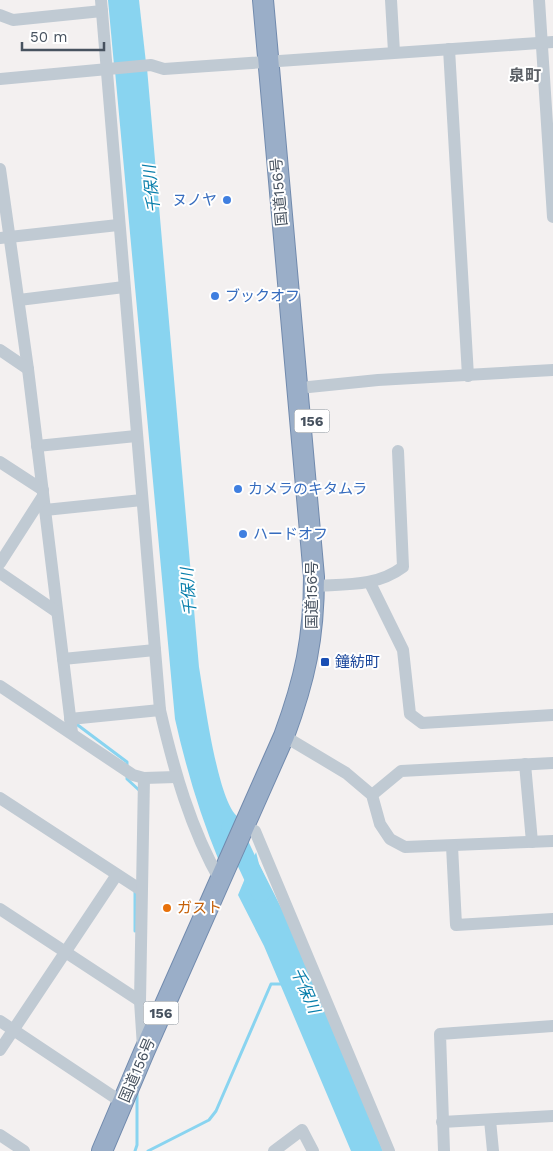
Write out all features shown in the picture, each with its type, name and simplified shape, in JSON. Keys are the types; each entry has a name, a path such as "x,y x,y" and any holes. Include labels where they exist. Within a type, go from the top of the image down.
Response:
{"highway":[{"name":"国道156号","path":"102,1151 144,1052 250,831 288,739 310,694 320,654 320,585 309,387 274,61 262,0"},
{"name":"国道156号","path":"274,0 274,61 320,585"},
{"name":"国道156号","path":"114,1151 225,882"}],"street":[{"path":"391,0 394,52"},
{"path":"539,0 547,42 553,217"},
{"path":"0,15 13,20 101,6 109,68 118,225 160,710 176,777 207,859 225,882"},
{"path":"0,79 151,65 164,68 547,42"},
{"path":"449,49 468,376"},
{"path":"0,169 5,238 19,300 72,733"},
{"path":"5,238 118,225"},
{"path":"19,300 124,287"},
{"path":"0,350 28,369"},
{"path":"309,387 378,380 553,370"},
{"path":"37,446 136,436"},
{"path":"320,585 370,583 389,577 403,567 398,451"},
{"path":"0,462 43,493"},
{"path":"0,563 43,493"},
{"path":"45,510 142,500"},
{"path":"0,573 58,612"},
{"path":"370,583 403,650 410,714 422,723 553,715"},
{"path":"63,659 155,650"},
{"path":"0,686 133,775 144,778 176,777"},
{"path":"70,719 160,710"},
{"path":"288,739 346,773 372,796 380,824 390,839 405,847 553,841"},
{"path":"372,796 401,771 553,763"},
{"path":"525,764 532,842"},
{"path":"144,778 140,1001 144,1052"},
{"path":"0,798 116,876 141,890"},
{"path":"250,831 390,1151"},
{"path":"452,846 456,925 553,919"},
{"path":"0,1050 116,876"},
{"path":"0,908 140,1001"},
{"path":"0,1021 123,1103"},
{"path":"444,1151 440,1034 553,1026"},
{"path":"442,1122 553,1116"},
{"path":"490,1120 493,1151"},
{"path":"274,1151 302,1130 312,1151"},
{"path":"0,1135 24,1151"}],"water":[{"path":"108,0 139,0 146,63 114,65"},
{"path":"147,68 199,667 212,746 218,770 230,807 238,817 219,861 194,791 175,719 115,71"},
{"path":"256,852 259,864 293,931 383,1151 351,1151 264,946 238,895"}],"pier":[{"path":"257,849 236,898 235,894 254,850"}],"waterway":[{"path":"75,723 127,762 127,766"},
{"path":"127,775 127,779 140,791"},
{"name":"千保川","path":"231,828 261,892"},
{"path":"135,890 135,931"},
{"path":"148,1151 209,1120 216,1111 271,984 284,984"},
{"path":"135,1151 137,1145 137,1092"}],"place":[{"name":"ヌノヤ","path":"227,200"},
{"name":"ブックオフ","path":"215,296"},
{"name":"カメラのキタムラ","path":"238,489"},
{"name":"ハードオフ","path":"243,534"},
{"name":"鐘紡町","path":"325,662"},
{"name":"ガスト","path":"167,908"}],"district":[{"name":"泉町","path":"525,75"}]}
